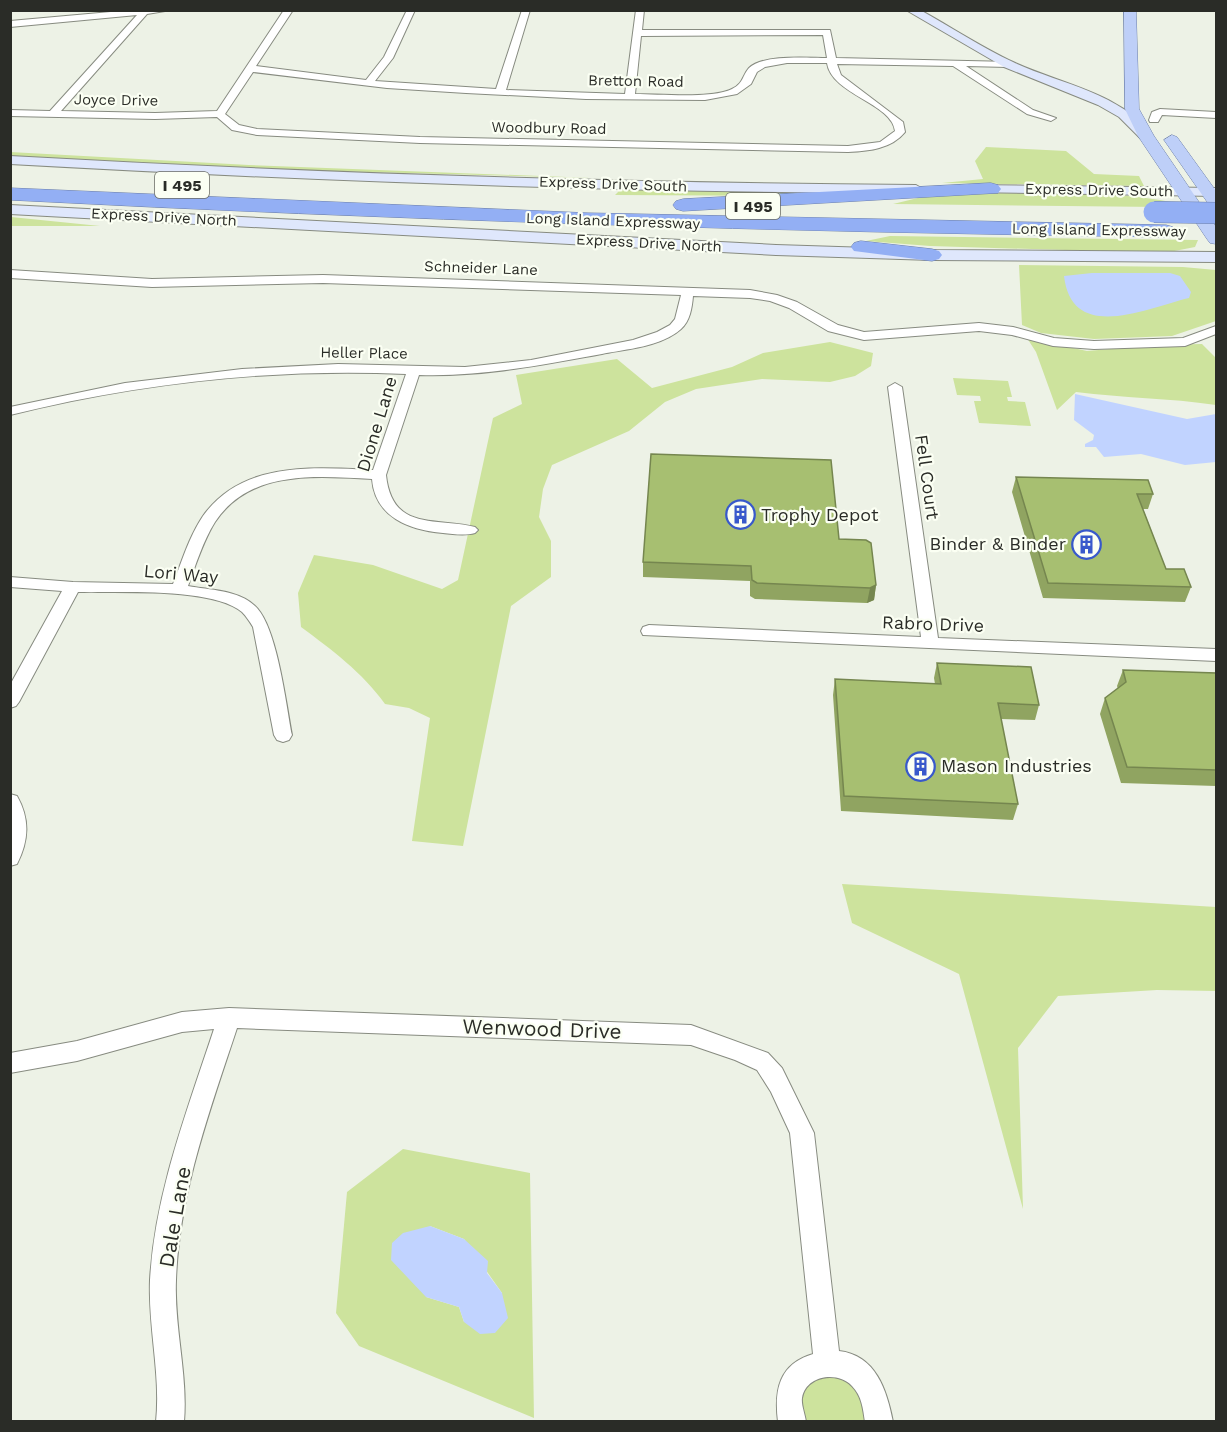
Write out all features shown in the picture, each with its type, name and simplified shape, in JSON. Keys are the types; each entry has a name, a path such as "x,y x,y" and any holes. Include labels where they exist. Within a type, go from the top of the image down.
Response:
{"highway":[{"name":"Long Island Expressway","path":"10,176 290,191 683,205 1110,211"},
{"path":"683,205 991,189"},
{"name":"Long Island Expressway","path":"10,194 280,209 607,221 913,229 1216,232"},
{"name":"Long Island Expressway","path":"1132,212 1216,213"},
{"path":"607,221 932,255"}],"main road":[{"path":"911,10 1008,64 1104,102 1124,114 1146,135 1216,239"},
{"path":"1130,10 1133,96 1146,135"},
{"path":"1063,85 1109,100 1123,100 1133,96"},
{"path":"1133,96 1214,196"},
{"path":"1133,96 1153,124 1190,165"},
{"name":"Express Drive South","path":"10,160 254,174 674,186 1185,192 1214,196"},
{"name":"Express Drive North","path":"10,209 776,250 932,255 1216,257"}],"street":[{"path":"10,24 167,10"},
{"path":"220,114 289,10"},
{"path":"369,83 388,58 411,10"},
{"path":"500,92 526,10"},
{"path":"630,96 640,10"},
{"path":"53,114 144,12"},
{"path":"637,33 827,32 832,61"},
{"name":"Bretton Road","path":"251,69 283,70 369,83 500,92 695,98 721,96 743,88 753,70 762,65 787,60 1008,64"},
{"name":"Woodbury Road","path":"220,114 224,121 232,126 257,132 420,140 848,149 867,148 896,138 900,132 899,124 837,76 832,61"},
{"path":"955,63 1030,112 1051,118"},
{"path":"1154,120 1156,114 1160,112 1216,115"},
{"name":"Joyce Drive","path":"10,113 155,116 220,114"},
{"name":"Schneider Lane","path":"10,274 152,283 323,279 750,294 773,297 793,305 832,328 864,336 942,329 993,328 1053,342 1094,345 1185,342 1216,330"},
{"name":"Heller Place","path":"10,411 137,386 197,378 320,368 466,371 527,365 655,338 672,330 681,321 686,311 687,292"},
{"name":"Dione Lane","path":"414,370 379,475 378,490 387,505 397,514 427,527 470,530"},
{"name":"Fell Court","path":"895,387 930,643"},
{"path":"179,589 210,517 225,500 247,486 273,477 301,472 379,475"},
{"name":"Lori Way","path":"10,582 73,587 179,589 231,599 249,609 261,627 283,735"},
{"path":"10,702 73,587"},
{"name":"Rabro Drive","path":"649,631 1216,655"},
{"path":"10,801 18,820 17,841 10,858"},
{"name":"Wenwood Drive","path":"10,1063 77,1051 182,1022 229,1018 691,1035 765,1063 786,1099 801,1133 827,1361"},
{"name":"Dale Lane","path":"170,1422 168,1330 163,1285 166,1248 173,1204 182,1171 229,1018"},
{"path":"792,1422 788,1402 792,1386 800,1373 812,1365 827,1361 841,1363 865,1379 874,1392 879,1422"}],"green space":[{"path":"986,147 1066,151 1094,174 1139,176 1144,186 942,183 983,179 975,161"},
{"path":"10,152 249,165 592,178 221,168 11,157"},
{"path":"621,189 801,191 788,196 615,195"},
{"path":"989,193 1106,194 1176,203 1161,207 893,204 922,197"},
{"path":"11,217 100,226 11,226"},
{"path":"890,236 1198,240 1195,247 1164,253 930,246 866,241"},
{"path":"1019,265 1183,267 1216,270 1216,321 1172,336 1094,339 1041,333 1022,325"},
{"path":"1027,338 1087,351 1202,344 1216,358 1216,405 1076,392 1057,410 1036,352"},
{"path":"830,342 873,353 871,366 855,376 830,382 762,379 696,389 665,402 629,431 552,465 543,489 539,517 551,541 551,577 511,606 463,846 412,841 430,718 409,708 385,704 356,672 301,627 298,593 314,555 373,565 442,589 458,580 493,418 522,404 516,375 617,359 652,388 732,367 763,353"},
{"path":"953,378 1008,381 1012,397 1007,397 1008,401 1025,402 1031,426 979,423 974,401 981,401 980,396 957,395"},
{"path":"842,884 1216,907 1216,991 1157,990 1058,996 1018,1048 1023,1209 959,974 852,923"},
{"path":"403,1149 530,1173 534,1418 359,1346 336,1313 347,1192","holes":["430,1226 464,1239 502,1293 464,1322 459,1307 426,1297"]},
{"path":"822,1370 857,1380 871,1421 800,1421 798,1394"}],"water":[{"path":"1092,273 1170,273 1180,276 1191,292 1189,298 1133,313 1114,316 1096,315 1081,310 1070,297 1064,276"},
{"path":"1075,394 1187,419 1216,414 1216,462 1185,465 1141,454 1104,457 1096,447 1085,447 1085,444 1093,440 1094,435 1074,420"},
{"path":"430,1226 464,1239 488,1261 487,1273 502,1293 508,1318 495,1333 480,1334 464,1322 459,1307 426,1297 391,1260 392,1243 403,1233"}],"building":[{"name":"Trophy Depot","path":"651,454 831,460 839,539 866,540 871,543 876,585 870,588 757,583 752,580 751,566 643,562"},
{"name":"Binder & Binder","path":"1016,477 1148,480 1153,494 1137,494 1166,569 1184,569 1191,587 1048,583"},
{"name":"Mason Industries","path":"937,663 1031,667 1039,705 998,703 1018,804 844,796 835,679 941,684"},
{"path":"1123,670 1216,673 1216,770 1127,767 1105,698 1126,682"}],"place":[{"name":"Trophy Depot","path":"740,515"},
{"name":"Binder & Binder","path":"1087,544"},
{"name":"Mason Industries","path":"920,766"}]}
